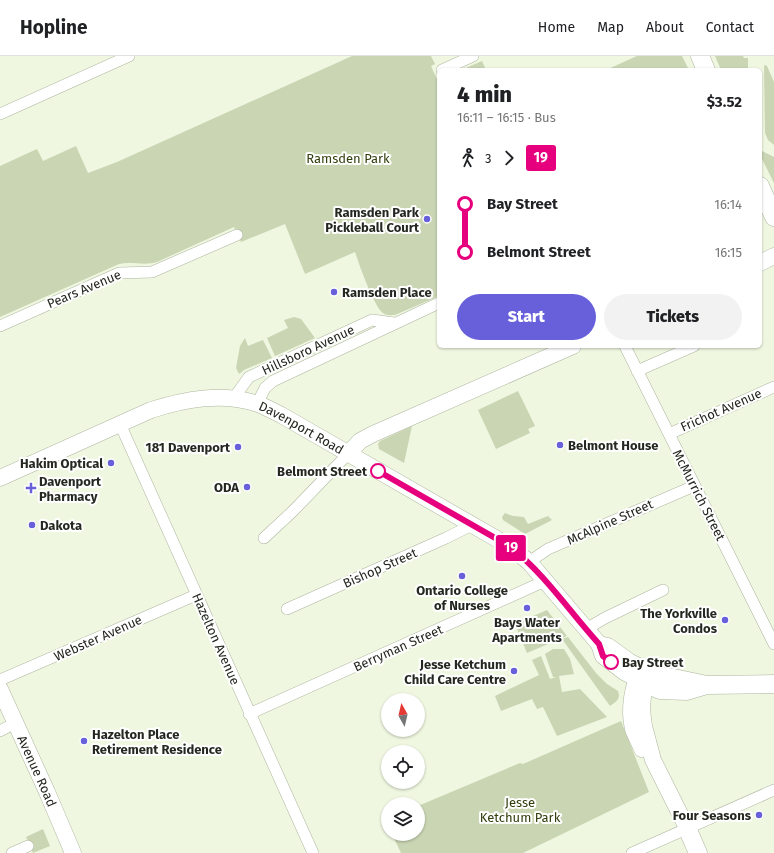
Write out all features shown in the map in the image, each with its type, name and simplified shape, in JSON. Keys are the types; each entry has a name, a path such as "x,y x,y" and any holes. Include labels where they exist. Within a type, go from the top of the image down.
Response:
{"main road":[{"path":"700,56 705,68"},
{"path":"762,190 774,217"},
{"path":"762,262 774,256"},
{"path":"348,454 360,441 372,434 568,348"},
{"name":"Davenport Road","path":"0,478 151,410 176,402 202,398 216,398 233,399 257,404 283,416 509,546 529,562 599,644 608,646 630,662 643,676 660,690 687,691 707,685 774,684"},
{"path":"643,676 642,710 644,726 653,760 698,853"},
{"name":"Avenue Road","path":"0,689 73,853"}],"street":[{"path":"0,114 129,56"},
{"path":"446,68 473,56"},
{"name":"Pears Avenue","path":"0,326 119,273 152,272 237,235"},
{"name":"Hillsboro Avenue","path":"257,404 266,388 273,381 437,304"},
{"name":"Hillsboro Avenue","path":"233,399 249,377 372,320 394,323"},
{"name":"McMurrich Street","path":"626,348 774,644"},
{"path":"637,371 689,348"},
{"name":"Frichot Avenue","path":"669,434 774,387"},
{"name":"Hazelton Avenue","path":"120,424 249,714 313,853"},
{"path":"264,538 297,507 348,454"},
{"name":"McAlpine Street","path":"529,562 548,549 694,486"},
{"name":"Bishop Street","path":"287,609 472,525"},
{"name":"Berryman Street","path":"249,714 546,581"},
{"path":"586,629 605,618 663,590"},
{"name":"Webster Avenue","path":"0,680 196,595"},
{"path":"0,731 15,723"},
{"path":"632,853 774,790"},
{"path":"12,853 28,846"}],"green space":[{"name":"Ramsden Park","path":"352,56 431,56 435,64 431,66 437,80 437,297 395,315 384,314 375,303 355,252 305,274 285,224 241,242 234,227 157,262 147,264 119,264 0,317 0,166 37,149 43,161 76,146 88,173 117,162"},
{"path":"637,56 682,56 688,68 610,68"},
{"path":"715,56 743,56 744,58 748,58 748,68 720,68"},
{"path":"482,61 485,68 466,68"},
{"path":"765,65 767,66 774,82 774,145 768,140 765,133"},
{"path":"762,151 774,157 774,183 762,159"},
{"path":"294,317 301,319 315,338 275,356 267,338 288,328 284,320"},
{"path":"245,338 248,346 263,340 272,358 244,370 239,374 236,368 240,346"},
{"path":"518,391 535,426 528,429 530,433 496,449 478,410"},
{"path":"412,426 404,463 379,449 378,444 380,441"},
{"path":"505,513 513,516 524,517 528,524 548,516 552,520 525,534 503,520 502,517"},
{"path":"547,610 567,636 527,653 515,624"},
{"path":"568,637 596,673 607,684 618,691 619,696 616,702 610,706 562,639"},
{"path":"553,649 564,649 570,659 574,674 559,676 562,692 580,689 607,717 557,736 543,707 537,709 532,699 501,711 495,696 539,675 532,660 541,656 550,679 556,677 553,677 545,654"},
{"name":"Jesse Ketchum Park","path":"621,721 649,792 523,853 401,853 395,841 425,841 425,803 520,763 523,764"},
{"path":"43,829 50,846 33,853 26,837"}],"bus line":[{"name":"19","path":"378,471 509,546 520,554 546,581 599,644 603,656 611,662"}],"place":[{"name":"Ramsden Park Pickleball Court","path":"427,219"},
{"name":"Ramsden Place","path":"334,292"},
{"name":"Belmont House","path":"560,445"},
{"name":"181 Davenport","path":"238,447"},
{"name":"Hakim Optical","path":"111,463"},
{"name":"Belmont Street","path":"378,471"},
{"name":"ODA","path":"247,487"},
{"name":"Davenport Pharmacy","path":"31,488"},
{"name":"Dakota","path":"32,525"},
{"name":"Ontario College of Nurses","path":"462,576"},
{"name":"Bays Water Apartments","path":"527,608"},
{"name":"The Yorkville Condos","path":"725,620"},
{"name":"Bay Street","path":"611,662"},
{"name":"Jesse Ketchum Child Care Centre","path":"514,671"},
{"name":"Hazelton Place Retirement Residence","path":"84,741"},
{"name":"Four Seasons","path":"759,815"}]}
